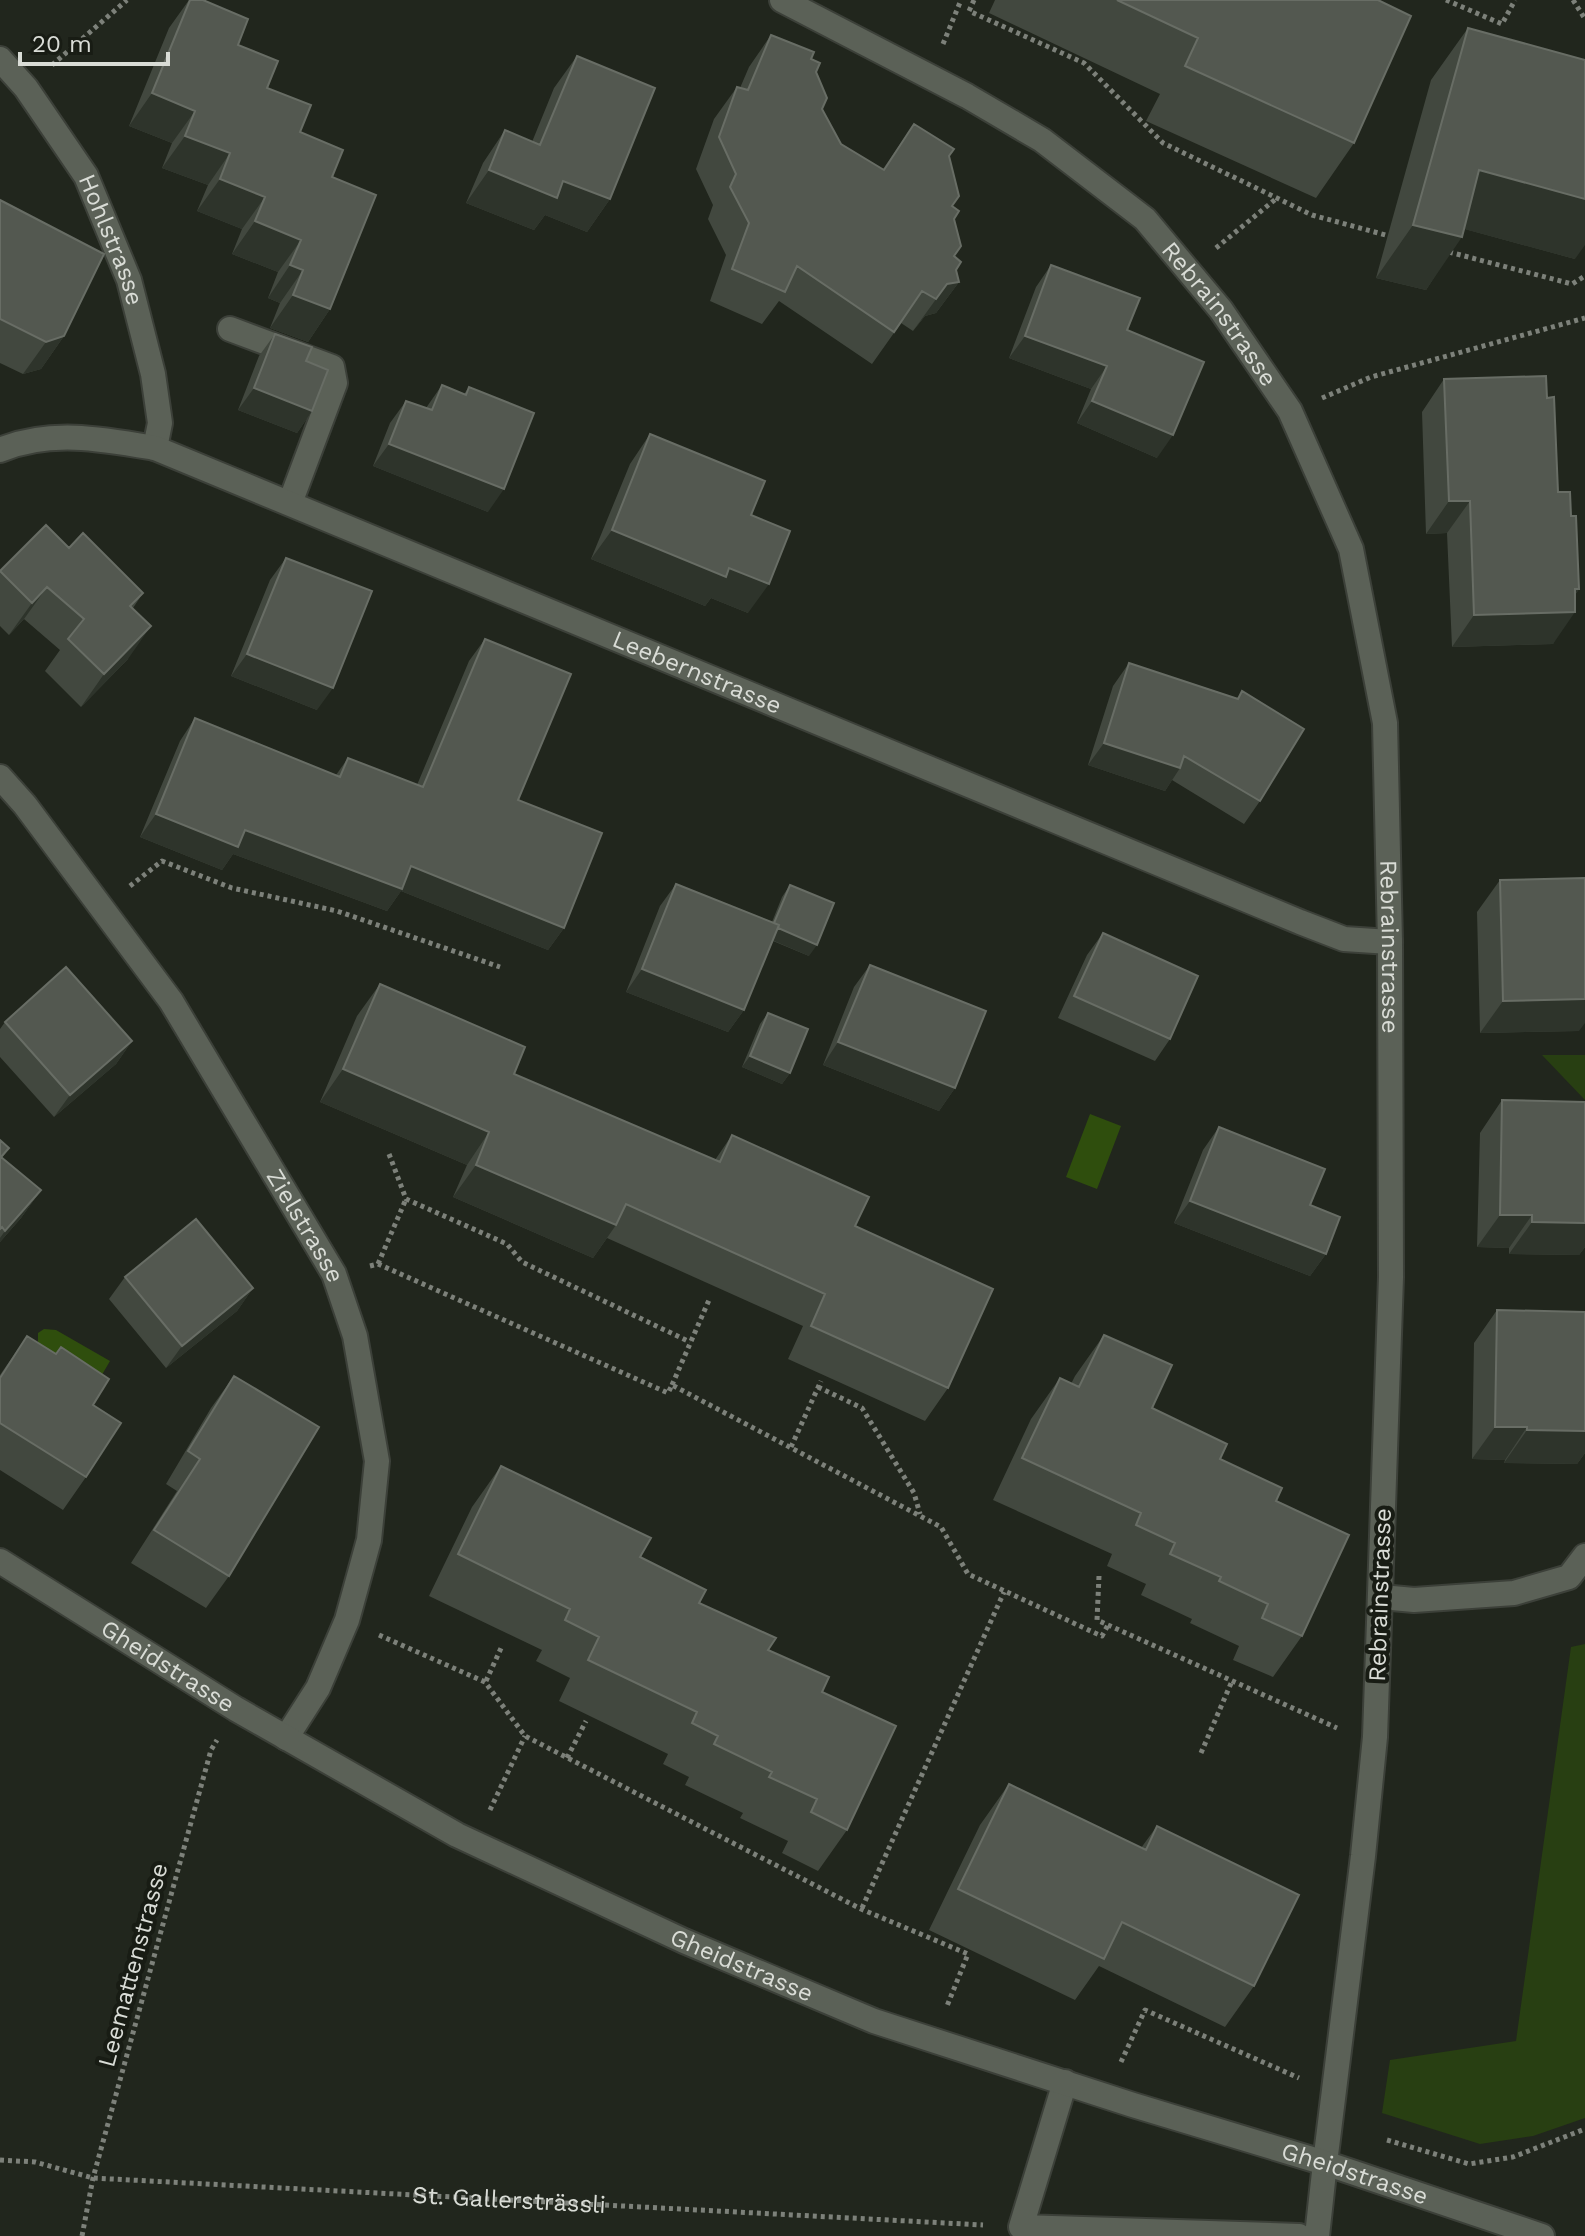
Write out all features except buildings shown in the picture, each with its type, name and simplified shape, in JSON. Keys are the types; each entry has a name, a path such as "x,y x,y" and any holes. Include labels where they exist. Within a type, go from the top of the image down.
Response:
{"street":[{"name":"Rebrainstrasse","path":"782,0 967,96 1042,140 1145,219 1221,310 1290,411 1351,549 1385,723 1390,942 1391,1277 1375,1737 1325,2163"},
{"name":"Hohlstrasse","path":"0,59 26,88 86,176 129,280 153,374 160,423 155,448"},
{"path":"230,329 332,367 335,383 290,503"},
{"name":"Leebernstrasse","path":"0,450 20,441 87,436 155,448 1300,922 1344,939 1390,942"},
{"name":"Zielstrasse","path":"0,777 25,805 171,1001 334,1274 355,1336 377,1461 369,1540 347,1620 318,1688 286,1738"},
{"path":"1381,1597 1414,1600 1514,1593 1569,1577 1585,1556"},
{"name":"Gheidstrasse","path":"0,1561 236,1709 474,1844 684,1941 874,2021 1325,2163 1542,2236"},
{"path":"1065,2082 1021,2227 1299,2236"},
{"path":"1317,2236 1325,2163"}],"path":[{"path":"85,36 127,0"},
{"path":"974,0 969,11 1084,63 1163,143 1312,215 1404,239"},
{"path":"1446,0 1502,24 1515,0"},
{"path":"1573,0 1585,19"},
{"path":"1234,234 1277,198"},
{"path":"1434,248 1572,284 1585,276"},
{"path":"1290,411 1371,377 1585,318"},
{"path":"102,908 162,861 232,888 337,911 500,967"},
{"path":"378,1264 406,1199 389,1154"},
{"path":"406,1199 507,1244 522,1262 690,1342"},
{"path":"334,1274 378,1264 668,1393 709,1300"},
{"path":"791,1447 819,1384 862,1408 914,1493 920,1515"},
{"path":"672,1385 941,1527 968,1574 1102,1636 1108,1625"},
{"path":"1099,1576 1097,1620 1347,1732 1375,1737"},
{"path":"861,1909 1004,1592"},
{"path":"347,1620 485,1682 525,1736 861,1909 968,1954 933,2040"},
{"path":"485,1682 502,1646"},
{"path":"1201,1753 1232,1681"},
{"name":"Leemattenstrasse","path":"82,2236 93,2178 211,1750 236,1709"},
{"path":"567,1758 586,1721"},
{"path":"474,1844 525,1736"},
{"path":"1116,2074 1145,2010 1305,2081"},
{"path":"1387,2140 1469,2164 1513,2157 1585,2129"},
{"name":"St. Gallersträssli","path":"0,2160 35,2162 93,2178 1021,2227"}],"shaded area":[{"path":"1542,1055 1585,1055 1585,1100"},
{"path":"1090,1114 1121,1126 1097,1189 1066,1177"},
{"path":"44,1329 56,1330 110,1361 96,1385 43,1351 38,1342 38,1333"},
{"path":"1585,1644 1585,2118 1533,2136 1480,2144 1382,2113 1390,2060 1516,2041 1571,1647"}]}
